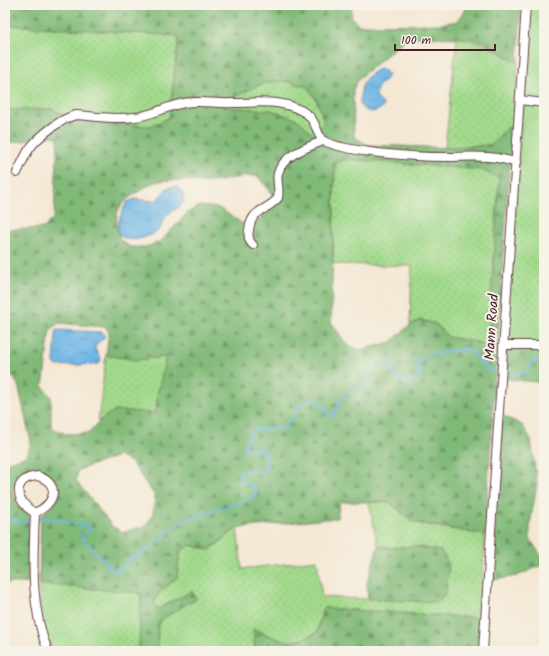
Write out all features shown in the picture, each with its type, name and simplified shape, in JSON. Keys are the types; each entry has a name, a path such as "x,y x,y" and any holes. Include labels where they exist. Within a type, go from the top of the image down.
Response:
{"street":[{"name":"Mann Road","path":"483,651 526,5"},
{"path":"520,100 544,103"},
{"path":"17,173 30,148 56,124 67,117 76,115 133,118 191,102 278,102 307,115 314,121 323,141"},
{"path":"253,245 248,236 250,224 256,214 278,198 280,187 278,176 281,166 294,154 323,141 336,145 370,151 443,157 498,157 516,163"},
{"path":"503,345 544,345"},
{"path":"38,476 45,479 51,485 53,493 52,501 45,509 35,513 25,508 19,498 19,488 25,480 38,476"},
{"path":"35,513 33,581 36,610 48,651"}],"green space":[{"path":"5,5 351,5 352,18 359,25 440,24 457,21 467,8 467,5 521,5 518,63 484,42 470,38 408,37 359,78 353,89 354,137 368,145 454,148 490,145 507,128 512,128 498,336 489,330 499,179 483,170 346,159 335,164 331,322 347,345 360,350 391,342 410,325 420,320 436,324 448,337 497,346 485,535 414,522 389,502 340,502 337,518 237,528 209,550 190,545 180,552 177,577 158,594 154,603 158,609 192,591 196,599 162,619 158,627 157,651 139,651 141,593 39,584 41,516 56,502 61,489 52,476 47,473 37,472 17,478 12,491 18,506 29,514 28,583 5,583 5,463 27,456 31,442 18,385 12,375 5,375 5,230 44,228 54,217 58,137 42,135 25,141 5,143 5,110 52,109 77,121 150,126 169,118 179,36 5,25","holes":["285,81 308,87 317,100 324,122 314,135 297,119 270,110 223,107 237,96 251,88","246,176 257,176 272,193 274,207 258,221 243,224 219,208 200,206 188,212 160,242 145,247 130,247 120,240 117,224 120,206 145,187 160,181 171,180 203,182","59,323 105,327 109,332 106,355 136,360 166,357 157,396 156,412 112,412 104,417 89,433 65,434 51,427 51,397 43,387 50,330","118,456 131,462 155,496 153,513 146,526 123,532 113,527 76,481 78,470"]},
{"path":"530,5 544,5 544,99 524,95"},
{"path":"5,25 179,35 169,118 150,126 77,121 52,109 5,110"},
{"path":"457,38 482,43 518,63 512,128 507,128 490,145 445,147"},
{"path":"268,81 292,82 300,84 312,93 324,122 314,135 297,119 270,110 222,108 237,95"},
{"path":"530,104 544,105 544,348 506,351 522,108"},
{"path":"346,159 483,170 499,179 489,330 498,336 497,346 448,337 436,324 420,320 410,325 412,266 333,264 335,163"},
{"path":"530,347 544,348 544,388 537,382 505,379 506,351"},
{"path":"106,355 136,360 166,357 157,396 156,412 146,413 116,411 98,422"},
{"path":"502,415 522,425 531,439 537,484 530,524 530,539 544,560 544,564 517,576 492,580"},
{"path":"369,502 389,502 414,522 485,535 480,618 323,608 317,632 299,640 286,641 254,629 255,651 157,651 158,627 162,619 192,592 158,609 153,603 158,594 177,577 180,552 190,545 210,550 237,528 242,569 317,560 322,597 438,602 414,546 393,548 378,546"},
{"path":"378,546 393,548 414,546 441,551 449,564 446,592 438,602 368,599 367,583"},
{"path":"39,584 141,593 139,651 52,651 42,618"},
{"path":"323,608 480,618 478,651 255,651 253,629 285,641 299,640 317,632"}],"water":[{"path":"379,69 385,70 388,75 376,90 376,97 383,104 383,107 371,112 365,110 360,105 361,93 366,79 373,72"},
{"path":"176,186 182,191 184,201 180,206 166,216 159,230 149,236 135,240 123,238 119,234 119,221 127,202 135,199 156,201 167,188"},
{"path":"56,330 102,332 104,338 96,344 95,349 101,359 99,364 57,366 54,363"}],"waterway":[{"path":"37,519 48,518 89,526 90,530 81,535 90,547 112,570 119,571 129,559 139,556 160,541 168,530 193,516 247,501 255,496 255,487 240,481 238,474 246,471 259,471 266,469 267,458 263,448 250,450 245,447 247,438 253,430 285,428 300,405 311,398 322,405 328,416 333,416 341,399 354,388 365,386 367,376 376,363 391,360 392,377 407,383 418,379 421,372 417,368 423,356 463,349 470,351 488,370 499,371"},
{"path":"504,371 517,374 525,373 534,361 544,360"},
{"path":"5,520 21,522 33,520"}]}
